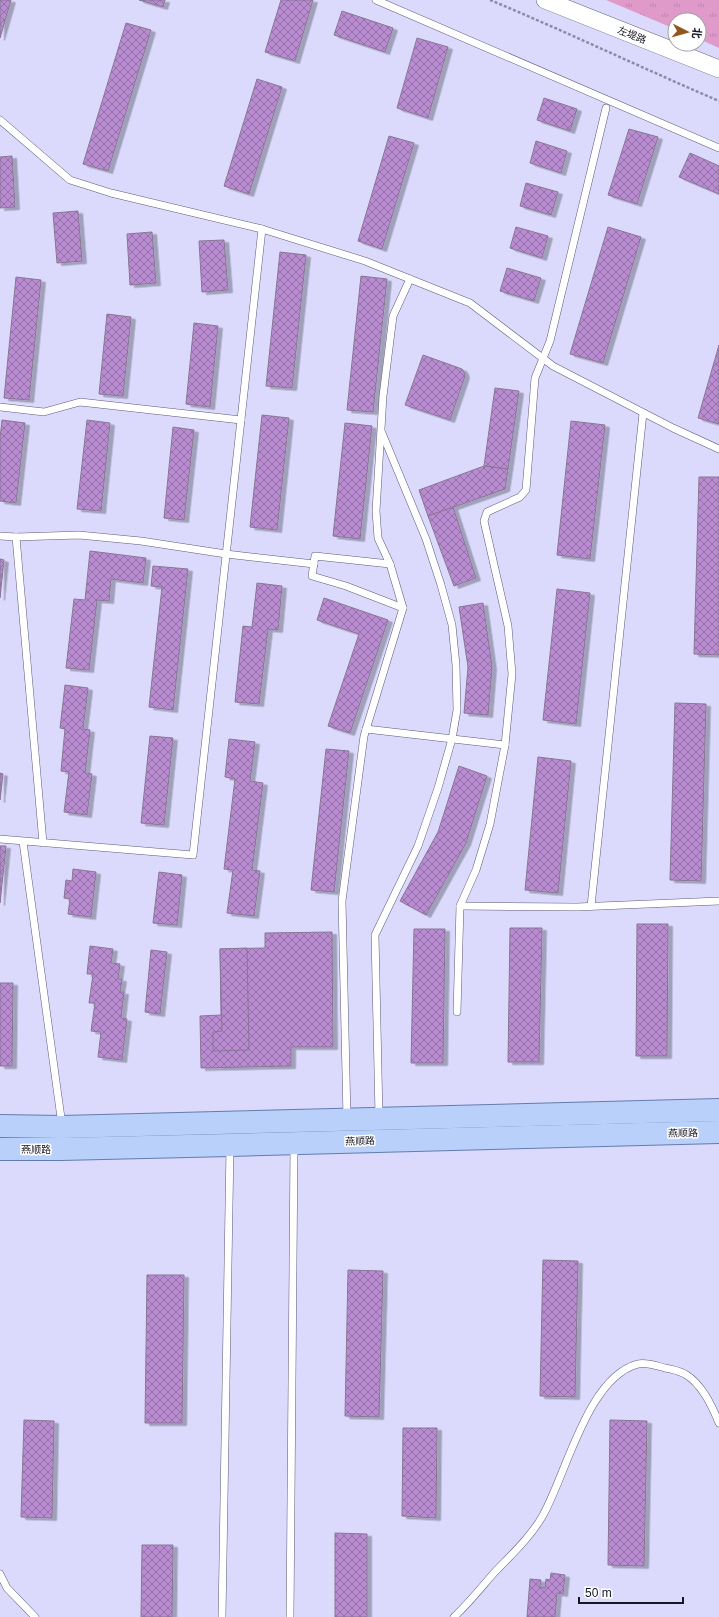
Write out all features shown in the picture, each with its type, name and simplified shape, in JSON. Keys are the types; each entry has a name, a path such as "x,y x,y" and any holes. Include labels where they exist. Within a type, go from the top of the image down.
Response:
{"main road":[{"path":"0,1126 62,1127 719,1110"},
{"name":"燕顺路","path":"0,1149 68,1149 719,1132"}],"street":[{"name":"左堤路","path":"545,0 719,69"}],"lane":[{"path":"376,0 719,148"},
{"path":"457,1012 460,906 476,870 490,824 505,745 512,674 508,626 484,521 487,512 520,497 526,490 536,378 550,341 606,108"},
{"path":"0,120 70,180 111,193 262,229 365,261 470,303 553,366 643,413 719,449"},
{"path":"0,839 194,855 262,229"},
{"path":"347,1119 342,901 364,736 403,608 390,564 378,538 376,511 383,396 393,316 410,279"},
{"path":"0,407 44,412 80,402 241,420"},
{"path":"591,906 643,413"},
{"path":"379,1118 375,935 418,846 438,788 452,739 457,710 456,665 452,625 426,539 381,430"},
{"path":"0,536 16,537 79,535 314,564"},
{"path":"16,537 43,843"},
{"path":"390,564 315,556 312,576 346,586 403,608"},
{"path":"366,729 505,745"},
{"path":"23,842 62,1127"},
{"path":"460,906 577,907 719,901"},
{"path":"290,1617 294,1143"},
{"path":"222,1617 230,1145"},
{"path":"454,1617 472,1600 493,1574 519,1548 542,1517 591,1406 608,1384 625,1370 638,1364 650,1365 685,1374 696,1384 712,1406 719,1423"},
{"path":"0,1574 7,1588 35,1617"}],"path":[{"path":"490,0 561,30 630,63 719,101"}],"green space":[{"path":"606,0 719,0 719,48 707,43 707,12 667,12 667,26"}],"building":[{"path":"0,0 11,0 0,38"},
{"path":"139,0 165,0 163,7"},
{"path":"281,0 313,0 295,61 265,52"},
{"path":"342,11 393,28 385,52 334,35"},
{"path":"126,23 151,30 108,171 83,164"},
{"path":"417,38 448,47 428,118 397,108"},
{"path":"257,79 282,87 249,194 224,186"},
{"path":"544,98 577,109 570,131 537,120"},
{"path":"629,129 658,137 637,204 608,195"},
{"path":"389,136 414,143 382,249 358,241"},
{"path":"536,141 567,151 561,173 530,163"},
{"path":"690,153 719,166 719,194 679,177"},
{"path":"12,156 15,207 0,208 0,157"},
{"path":"526,183 558,192 551,215 520,206"},
{"path":"78,211 82,261 57,263 53,213"},
{"path":"516,227 548,236 542,258 510,248"},
{"path":"608,227 641,237 603,363 570,354"},
{"path":"152,232 156,283 130,285 127,234"},
{"path":"224,240 228,290 202,292 199,241"},
{"path":"280,252 306,255 292,388 266,386"},
{"path":"507,268 541,278 534,301 500,291"},
{"path":"361,276 387,279 373,412 347,410"},
{"path":"16,277 41,280 29,400 4,398"},
{"path":"107,314 131,317 123,396 99,394"},
{"path":"194,323 218,326 210,407 186,404"},
{"path":"719,345 719,424 698,418"},
{"path":"423,355 462,369 464,372 465,376 450,420 405,405"},
{"path":"495,388 519,391 508,469 484,466"},
{"path":"262,415 289,418 277,530 250,527"},
{"path":"2,420 25,423 16,503 0,501 0,438"},
{"path":"87,420 110,423 101,511 77,509"},
{"path":"571,421 605,425 590,559 557,555"},
{"path":"345,423 372,426 360,539 333,536"},
{"path":"173,427 194,430 184,520 164,518"},
{"path":"484,466 508,469 505,489 428,516 419,490"},
{"path":"699,477 719,477 719,655 694,654"},
{"path":"453,507 476,578 454,586 428,516"},
{"path":"90,551 146,558 143,583 111,579 109,601 97,600 89,670 66,668 74,599 85,600"},
{"path":"0,559 4,560 0,598"},
{"path":"153,566 188,569 173,710 149,707 162,587 151,586"},
{"path":"257,583 282,586 278,630 268,629 259,704 235,702 243,626 252,627"},
{"path":"557,589 590,593 576,724 543,720"},
{"path":"324,598 388,620 350,733 328,726 359,634 317,620"},
{"path":"483,603 492,667 488,715 464,713 468,667 459,607"},
{"path":"65,685 88,688 83,729 90,730 85,773 92,774 87,815 64,812 69,772 61,771 65,729 60,728"},
{"path":"675,703 706,704 701,881 670,880"},
{"path":"150,736 173,738 164,825 141,823"},
{"path":"229,739 255,742 250,781 263,783 252,870 260,871 254,916 227,913 233,870 224,869 235,779 225,777"},
{"path":"326,749 349,751 334,892 311,890"},
{"path":"538,757 571,761 558,893 525,890"},
{"path":"459,766 487,776 466,843 426,915 400,901 438,832"},
{"path":"0,773 3,774 0,800"},
{"path":"0,846 6,846 0,903"},
{"path":"73,869 96,872 91,917 68,914 70,899 64,898 66,880 72,881"},
{"path":"159,872 182,875 177,925 153,923"},
{"path":"637,924 668,924 667,1056 636,1056"},
{"path":"510,928 542,928 539,1062 508,1062"},
{"path":"414,929 445,929 443,1063 411,1063"},
{"path":"332,932 333,1047 291,1047 291,1066 201,1068 200,1016 221,1015 220,949 265,948 265,933"},
{"path":"90,946 113,949 111,963 120,964 118,979 122,979 120,992 124,992 121,1018 127,1019 122,1060 98,1057 101,1032 91,1031 95,1003 89,1003 93,974 87,974"},
{"path":"247,948 249,1050 213,1051 213,1032 222,1031 220,949"},
{"path":"151,950 167,952 160,1014 145,1012"},
{"path":"0,983 13,983 12,1066 0,1066"},
{"path":"543,1260 578,1261 575,1397 540,1396"},
{"path":"348,1270 383,1271 379,1417 345,1416"},
{"path":"147,1275 184,1275 182,1423 145,1423"},
{"path":"24,1420 54,1421 52,1518 21,1517"},
{"path":"610,1420 647,1421 644,1566 608,1565"},
{"path":"403,1428 437,1428 436,1518 402,1516"},
{"path":"335,1533 367,1534 367,1617 335,1617"},
{"path":"142,1545 173,1545 172,1617 141,1617"},
{"path":"551,1573 565,1575 563,1594 557,1593 555,1617 527,1617 530,1579 541,1580 540,1587 545,1588 546,1579 550,1580"}]}
